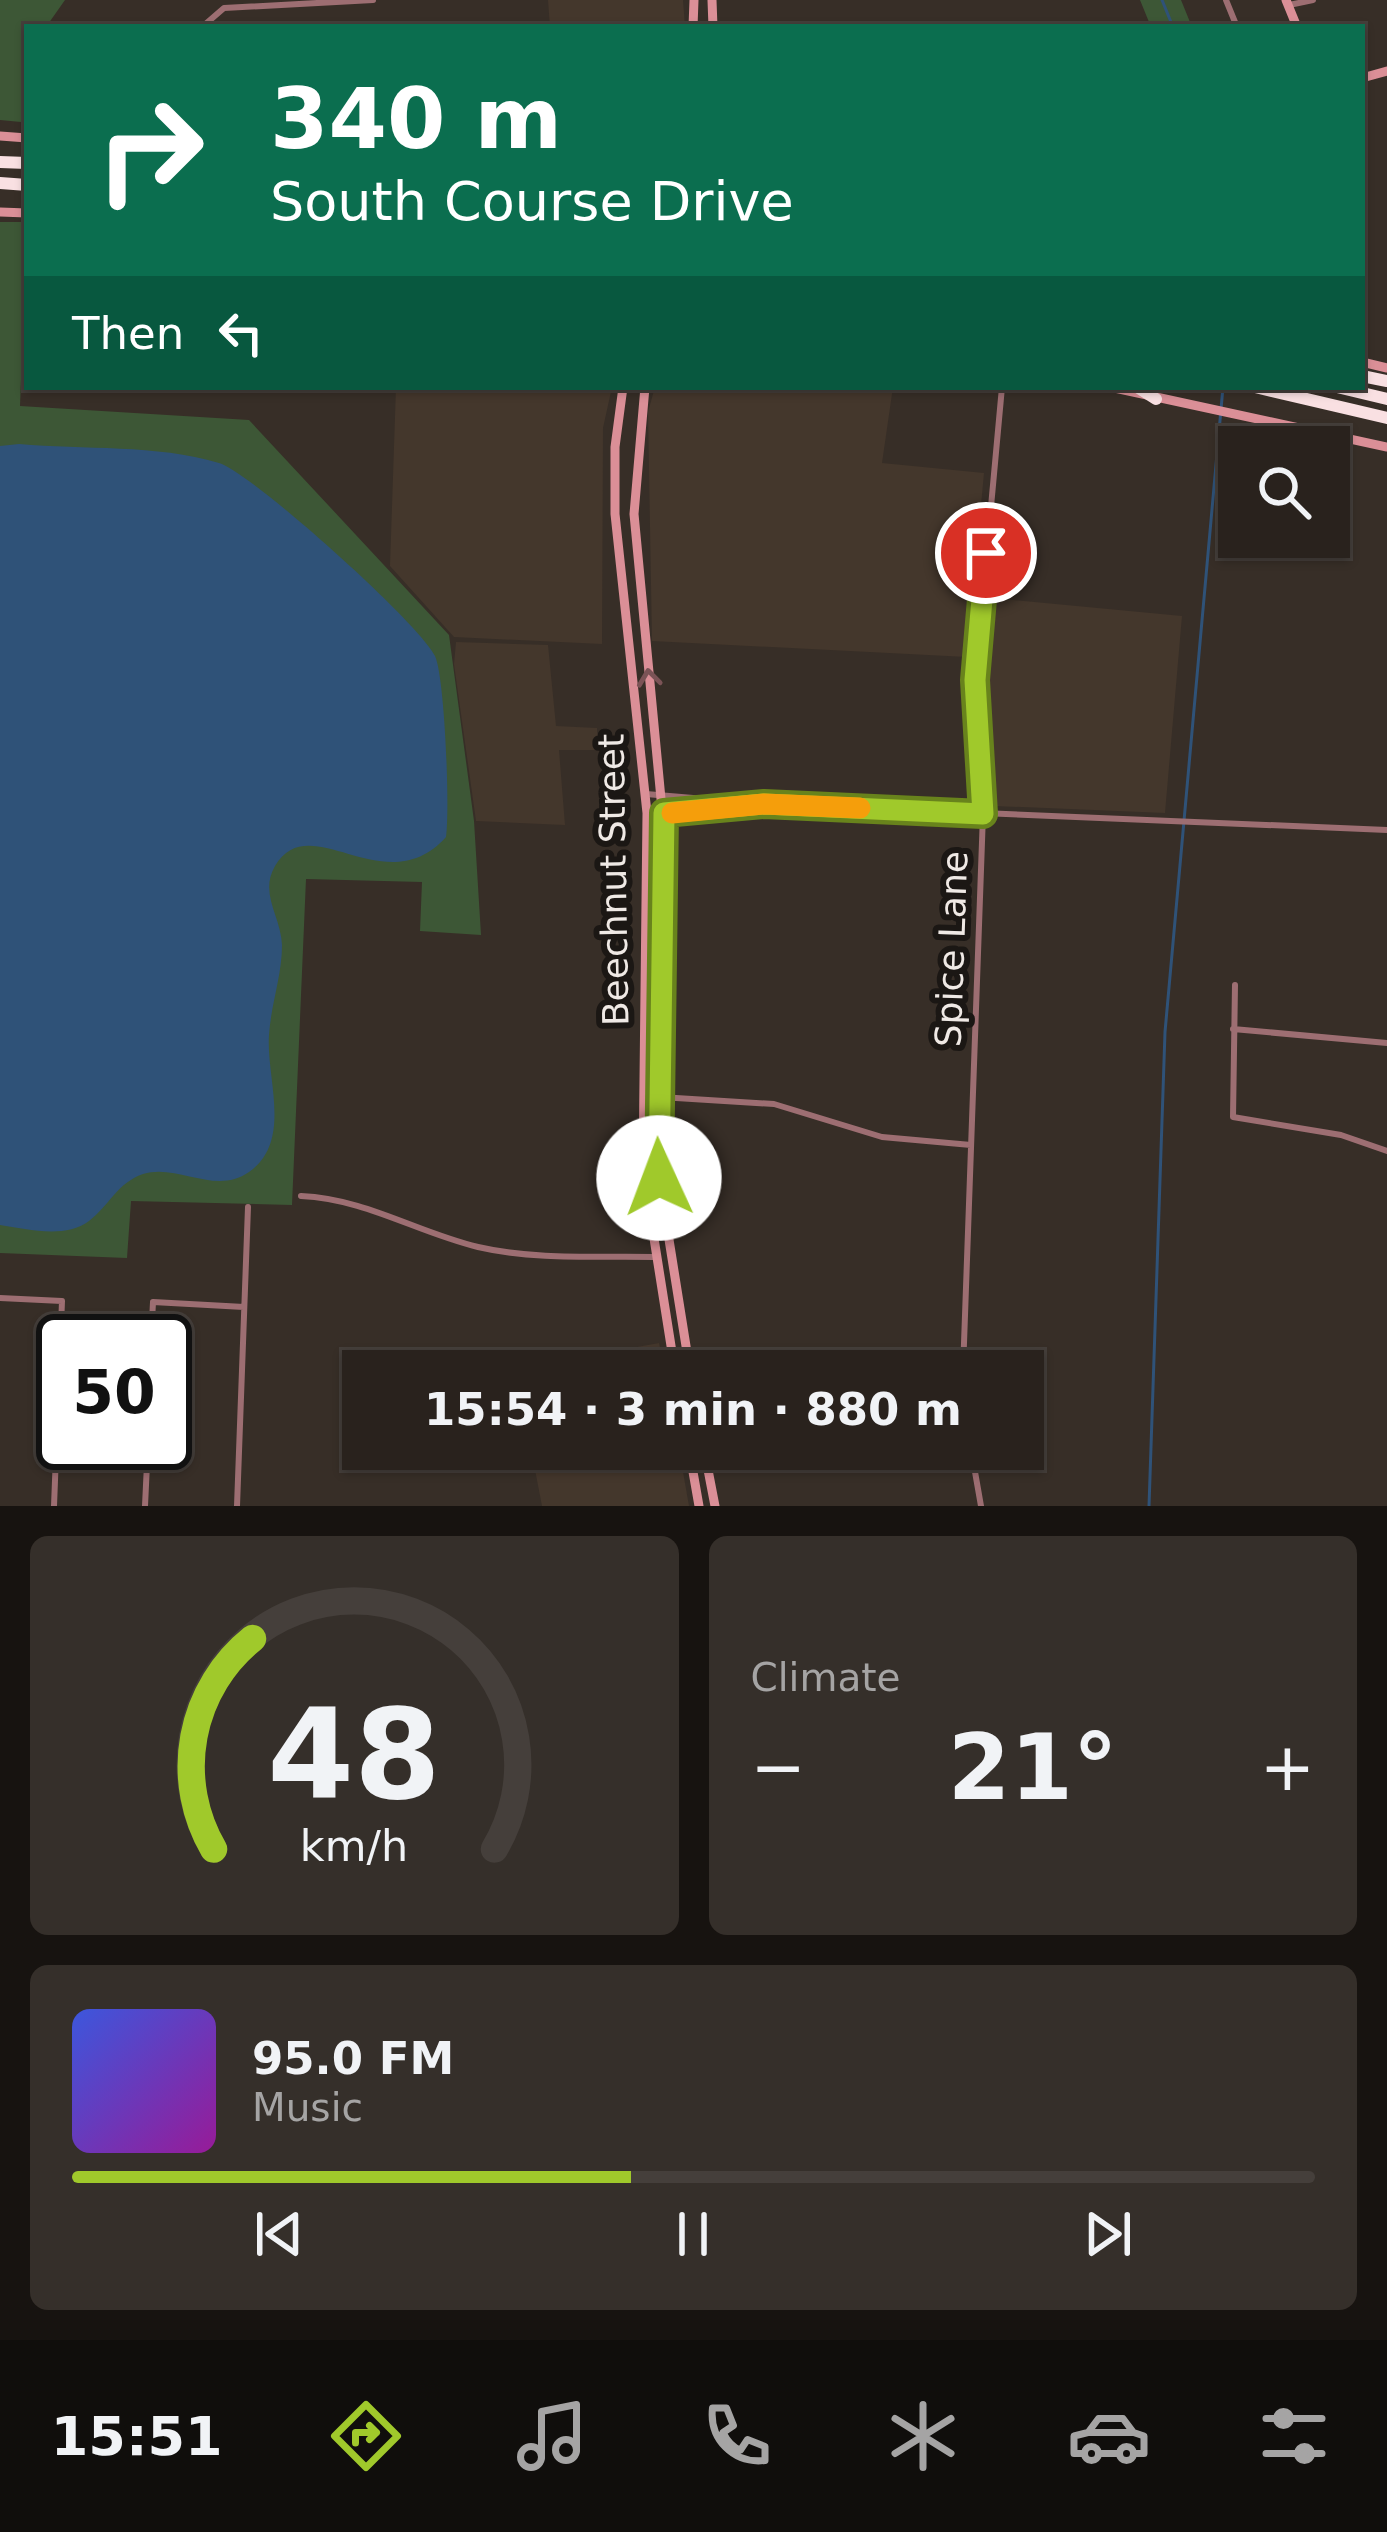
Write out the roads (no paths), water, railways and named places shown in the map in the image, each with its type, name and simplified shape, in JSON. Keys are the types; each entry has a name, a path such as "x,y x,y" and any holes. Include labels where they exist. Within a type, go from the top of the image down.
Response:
{"highway":[{"path":"1142,390 1156,399"},
{"path":"1268,390 1387,418"},
{"path":"1350,390 1387,399"}],"main road":[{"name":"Beechnut Street","path":"623,390 615,447 615,514 647,813 641,1096 654,1257 671,1350"},
{"name":"Beechnut Street","path":"644,390 634,514 664,813 656,1097 659,1178 686,1350"},
{"path":"1122,390 1387,447"},
{"path":"615,514 634,514"},
{"path":"629,639 643,636"},
{"path":"643,974 658,976"},
{"path":"654,1257 661,1258 666,1279 673,1282"},
{"path":"669,1339 683,1336"},
{"path":"692,1470 699,1506"},
{"path":"708,1470 715,1506"}],"street":[{"path":"205,24 224,8 373,0"},
{"path":"1287,3 1313,0"},
{"name":"Spice Lane","path":"964,1350 983,814 975,680 1002,390"},
{"path":"646,794 764,804 1387,830"},
{"path":"647,813 764,804"},
{"path":"1235,985 1233,1118 1341,1135 1387,1151"},
{"path":"1233,1029 1387,1043"},
{"path":"641,1096 774,1104 882,1137 970,1145"},
{"path":"301,1196 360,1203 415,1227 498,1251 654,1257"},
{"path":"237,1506 248,1207"},
{"path":"1,1298 62,1301 54,1506"},
{"path":"152,1314 153,1302 244,1307"},
{"path":"145,1506 147,1470"},
{"path":"974,1470 980,1506"}],"water":[{"path":"0,446 170,453 219,463 237,473 334,551 423,639 439,669 446,745 446,837 423,855 398,862 308,846 290,850 275,866 269,886 282,956 269,1035 274,1127 262,1159 249,1172 223,1181 170,1172 143,1174 126,1183 89,1221 57,1231 0,1225"}],"waterway":[{"path":"1162,0 1172,24"},
{"path":"1149,1506 1165,1032 1223,390"}]}
